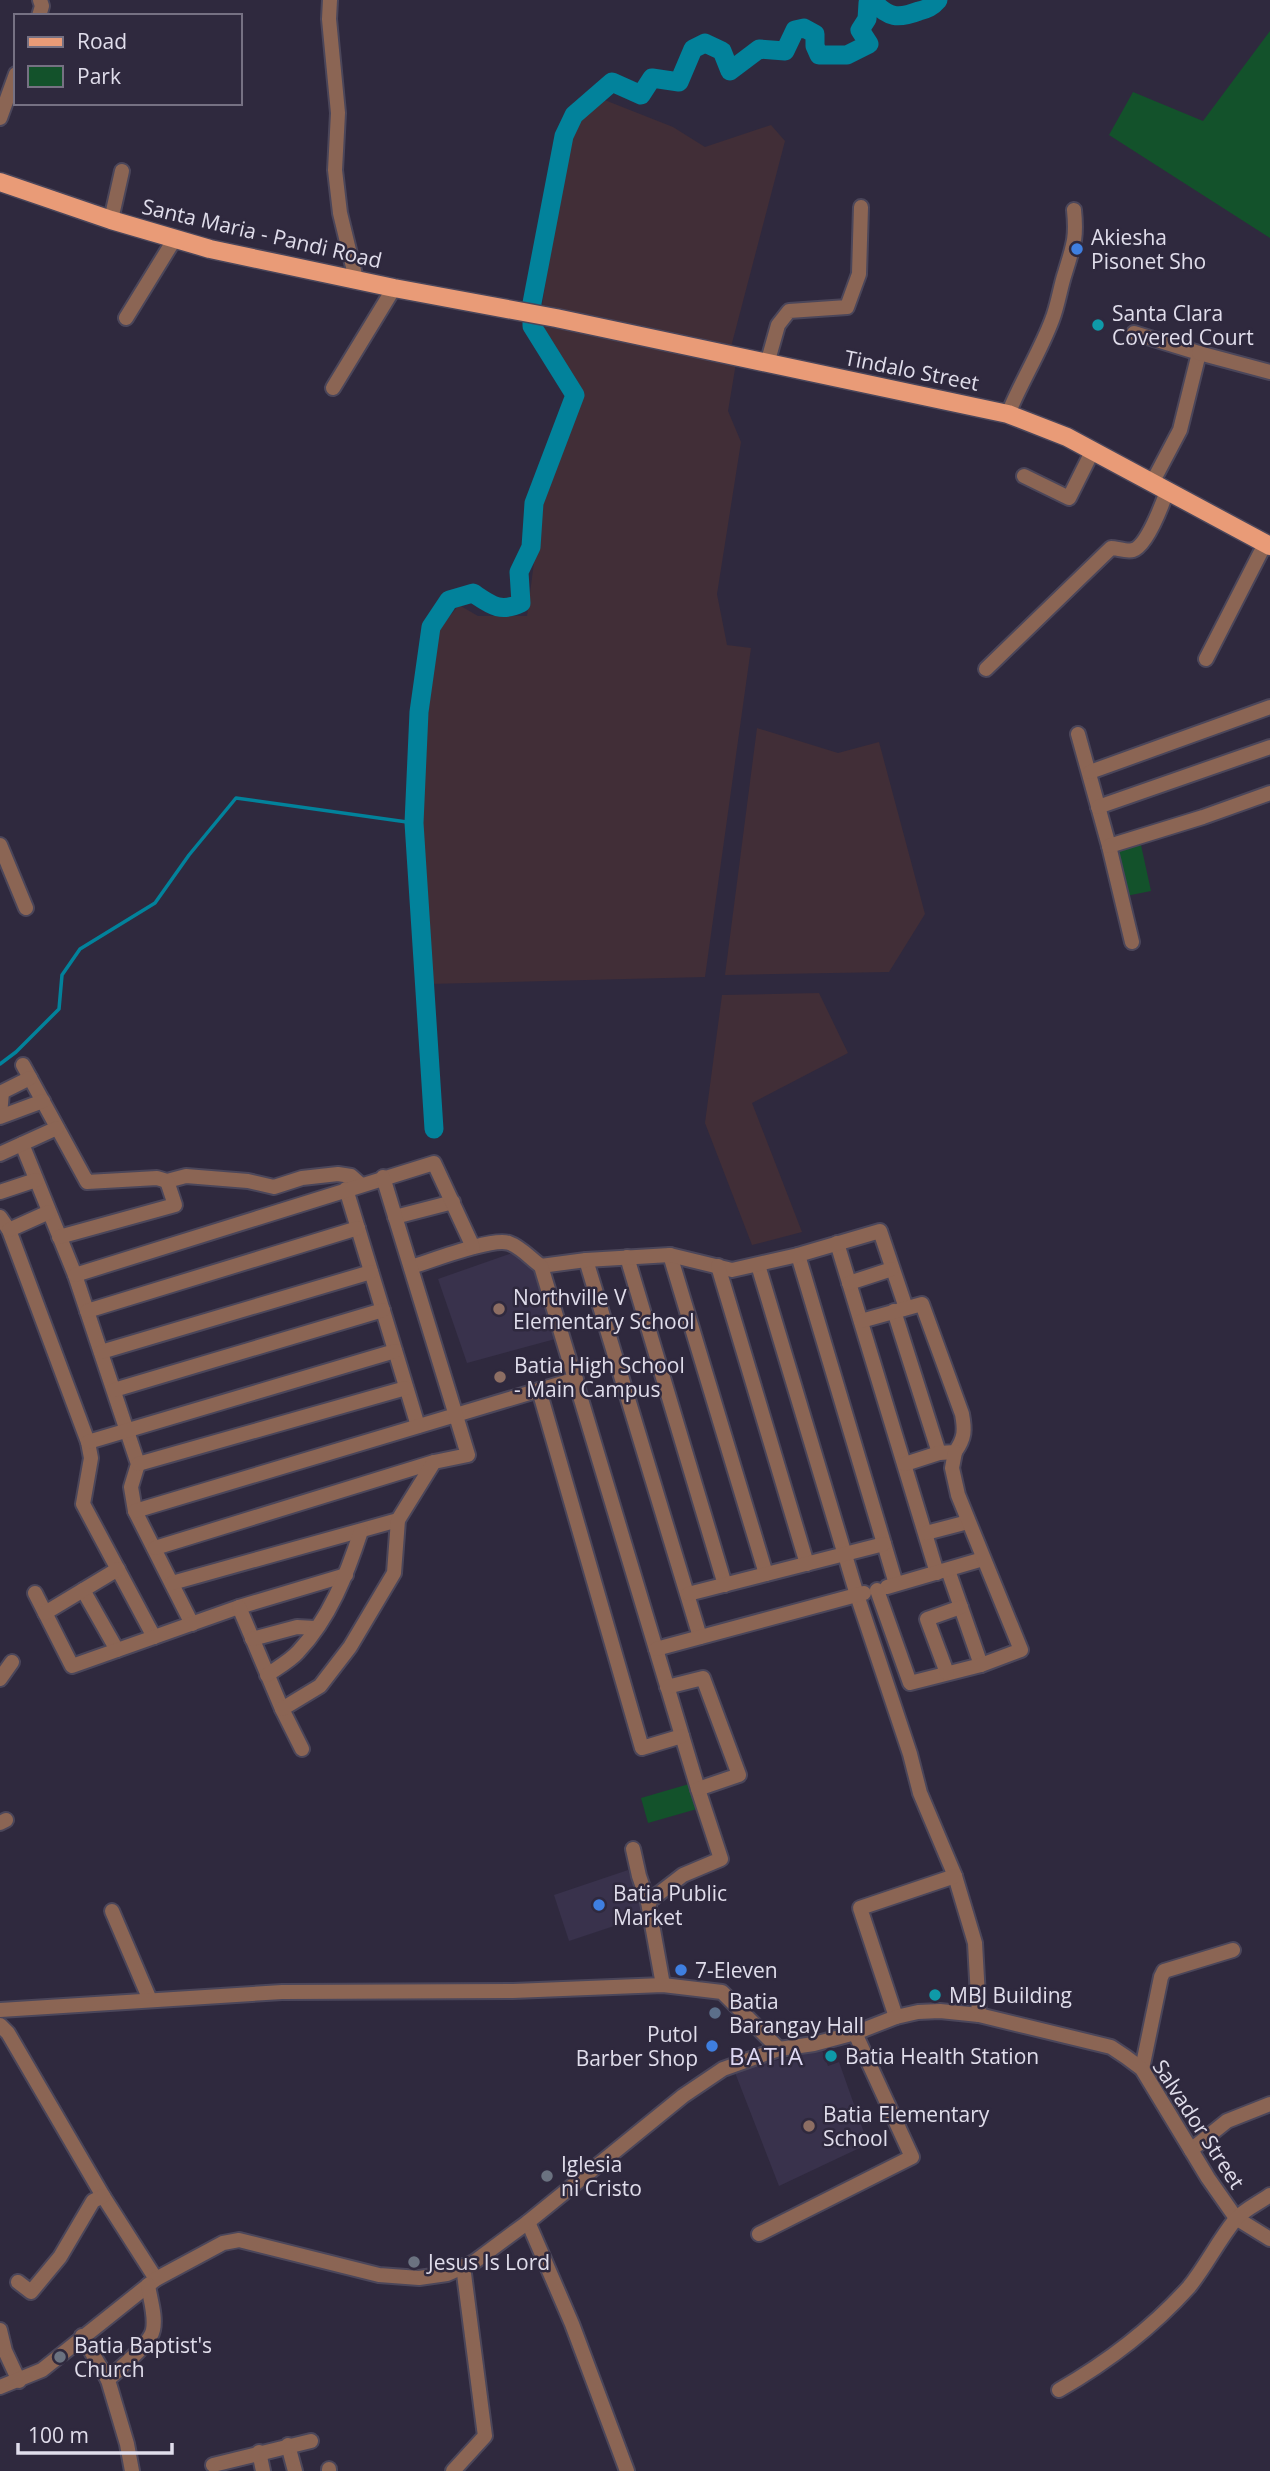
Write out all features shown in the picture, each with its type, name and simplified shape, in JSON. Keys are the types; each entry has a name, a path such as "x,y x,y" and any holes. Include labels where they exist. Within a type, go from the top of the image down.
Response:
{"main road":[{"name":"Santa Maria - Pandi Road","path":"0,182 174,240 394,288 519,310"},
{"name":"Tindalo Street","path":"519,310 767,364 976,405 1008,414 1093,450 1268,545"}],"street":[{"path":"330,0 329,19 338,113 335,170 340,212 356,278"},
{"path":"0,118 14,80"},
{"path":"111,220 122,171"},
{"path":"767,364 778,325 789,312 848,307 859,274 861,207"},
{"path":"1008,414 1051,323 1059,299 1077,231 1074,210"},
{"path":"126,318 174,240"},
{"path":"333,388 394,288"},
{"path":"1134,333 1270,372"},
{"path":"986,669 1111,548 1130,551 1136,549 1154,522 1160,487 1180,430 1199,353"},
{"path":"1024,476 1069,498 1093,450"},
{"path":"1206,659 1268,545"},
{"path":"1090,772 1270,707"},
{"path":"1079,734 1132,942"},
{"path":"1098,807 1270,747"},
{"path":"1109,846 1270,793"},
{"path":"0,845 3,862 26,908"},
{"path":"43,1101 0,1116 2,1092 27,1072 43,1101 57,1128 87,1182 157,1178 167,1181 186,1175 274,1186 302,1178 338,1174 351,1176 358,1228 418,1426"},
{"path":"0,1154 57,1128"},
{"path":"22,1144 75,1275 138,1464 131,1486 135,1511 192,1624"},
{"path":"75,1275 434,1163 473,1247"},
{"path":"155,1548 434,1462 468,1455 383,1177"},
{"path":"0,1192 36,1180"},
{"path":"60,1237 175,1205 167,1181"},
{"path":"274,1186 284,1209"},
{"path":"395,1217 453,1202"},
{"path":"9,1230 49,1212"},
{"path":"0,1217 9,1230 88,1443 91,1458 83,1504 154,1637"},
{"path":"87,1311 358,1228"},
{"path":"541,1266 586,1260 670,1255 732,1270 798,1255 880,1231 939,1453"},
{"path":"411,1267 473,1247 505,1241 541,1266 721,1859 683,1875 649,1902"},
{"path":"837,1243 926,1533 942,1572 961,1607 981,1665"},
{"path":"670,1255 766,1574"},
{"path":"798,1255 896,1584"},
{"path":"627,1257 725,1585"},
{"path":"586,1260 700,1637"},
{"path":"758,1265 857,1595 910,1754 920,1793 956,1876 975,1943 979,2015"},
{"path":"718,1266 807,1564"},
{"path":"849,1283 892,1269"},
{"path":"101,1352 372,1272"},
{"path":"861,1321 922,1304 962,1414 965,1431 955,1452 952,1468 968,1522 1021,1650 981,1665 910,1682 877,1590"},
{"path":"114,1390 383,1310"},
{"path":"88,1443 395,1351"},
{"path":"135,1511 576,1379"},
{"path":"138,1464 406,1388"},
{"path":"539,1390 642,1748 682,1736"},
{"path":"905,1464 939,1453 955,1452"},
{"path":"282,1709 320,1686 350,1647 394,1573 398,1520 434,1462"},
{"path":"172,1583 398,1520"},
{"path":"926,1533 968,1522"},
{"path":"267,1675 298,1653 326,1613 346,1575 361,1531"},
{"path":"688,1594 884,1544"},
{"path":"656,1649 983,1559"},
{"path":"45,1613 118,1569"},
{"path":"35,1593 72,1666 239,1608 346,1575"},
{"path":"83,1590 117,1650"},
{"path":"947,1674 927,1619 961,1607"},
{"path":"239,1608 302,1749"},
{"path":"252,1639 298,1628 316,1628"},
{"path":"0,1679 12,1662"},
{"path":"667,1687 703,1678 739,1775 698,1789"},
{"path":"633,1849 649,1902 663,1985"},
{"path":"896,2017 860,1908 956,1876"},
{"path":"112,1911 150,2000"},
{"path":"1142,2069 1164,1971 1233,1950"},
{"path":"0,2010 282,1992 513,1991 663,1985 722,1992 779,2049"},
{"name":"Salvador Street","path":"0,2387 42,2370 152,2282 223,2243 239,2240 379,2275 447,2274 474,2262 528,2222 683,2096 723,2068 779,2049 855,2034 896,2017 918,2012 979,2015 1111,2047 1142,2069 1208,2178 1236,2218 1270,2239"},
{"path":"0,2025 8,2033 152,2282 153,2331 143,2345 108,2380"},
{"path":"759,2234 912,2157 855,2034"},
{"path":"1191,2150 1227,2122 1270,2104"},
{"path":"1059,2390 1082,2374 1099,2367 1177,2300 1192,2283 1236,2218 1270,2195"},
{"path":"18,2282 32,2292 60,2257 93,2202 103,2196"},
{"path":"528,2222 572,2324 627,2471"},
{"path":"453,2471 485,2436 463,2266"},
{"path":"0,2330 5,2351 19,2381"},
{"path":"82,2336 108,2380 132,2471"},
{"path":"223,2465 259,2452 311,2441"},
{"path":"288,2445 295,2471"},
{"path":"259,2452 263,2471"}],"shaded area":[{"path":"602,99 673,127 705,147 771,125 785,141 731,347 542,305 569,134"},
{"path":"542,326 736,363 728,411 741,442 717,594 727,645 751,648 705,977 429,984 415,815 439,629 459,605 478,616 527,616 541,509 581,397"},
{"path":"757,728 838,753 879,742 925,914 889,972 725,975"},
{"path":"819,993 848,1053 752,1103 802,1232 752,1245 705,1123 722,995"},
{"name":"Northville V Elementary School","path":"515,1252 540,1275 559,1338 467,1363 438,1279"},
{"name":"Batia Public Market","path":"628,1870 644,1916 569,1941 554,1895"},
{"name":"Batia Elementary School","path":"822,2050 828,2066 839,2062 868,2144 779,2186 734,2070"}],"green space":[{"path":"1270,31 1270,238 1109,135 1133,92 1203,121"},
{"path":"1141,845 1151,891 1126,896 1116,851"},
{"path":"689,1784 697,1809 648,1823 641,1798"}],"waterway":[{"path":"434,1129 414,823 419,712 431,627 449,600 473,593 501,607 521,603 519,572 531,547 534,503 575,395 532,326 532,303 564,136 574,115 612,82 641,95 652,78 679,82 693,49 705,43 722,51 730,71 759,49 785,51 795,30 804,28 815,34 815,46 819,55 847,55 869,44 860,30 867,19 868,3 873,1 889,14 899,16 927,8 938,0"},
{"path":"0,1064 16,1052 59,1009 62,975 80,949 155,903 189,855 236,798 414,823"}],"place":[{"name":"Akiesha Pisonet Sho","path":"1077,249"},
{"name":"Santa Clara Covered Court","path":"1098,325"},
{"name":"Northville V Elementary School","path":"499,1309"},
{"name":"Batia High School - Main Campus","path":"500,1377"},
{"name":"Batia Public Market","path":"599,1905"},
{"name":"7-Eleven","path":"681,1970"},
{"name":"MBJ Building","path":"935,1995"},
{"name":"Batia Barangay Hall","path":"715,2013"},
{"name":"Putol Barber Shop","path":"712,2046"},
{"name":"Batia Health Station","path":"831,2056"},
{"name":"Batia Elementary School","path":"809,2126"},
{"name":"Iglesia ni Cristo","path":"547,2176"},
{"name":"Jesus Is Lord","path":"414,2262"},
{"name":"Batia Baptist's Church","path":"60,2357"}],"district":[{"name":"BATIA","path":"767,2055"}]}
